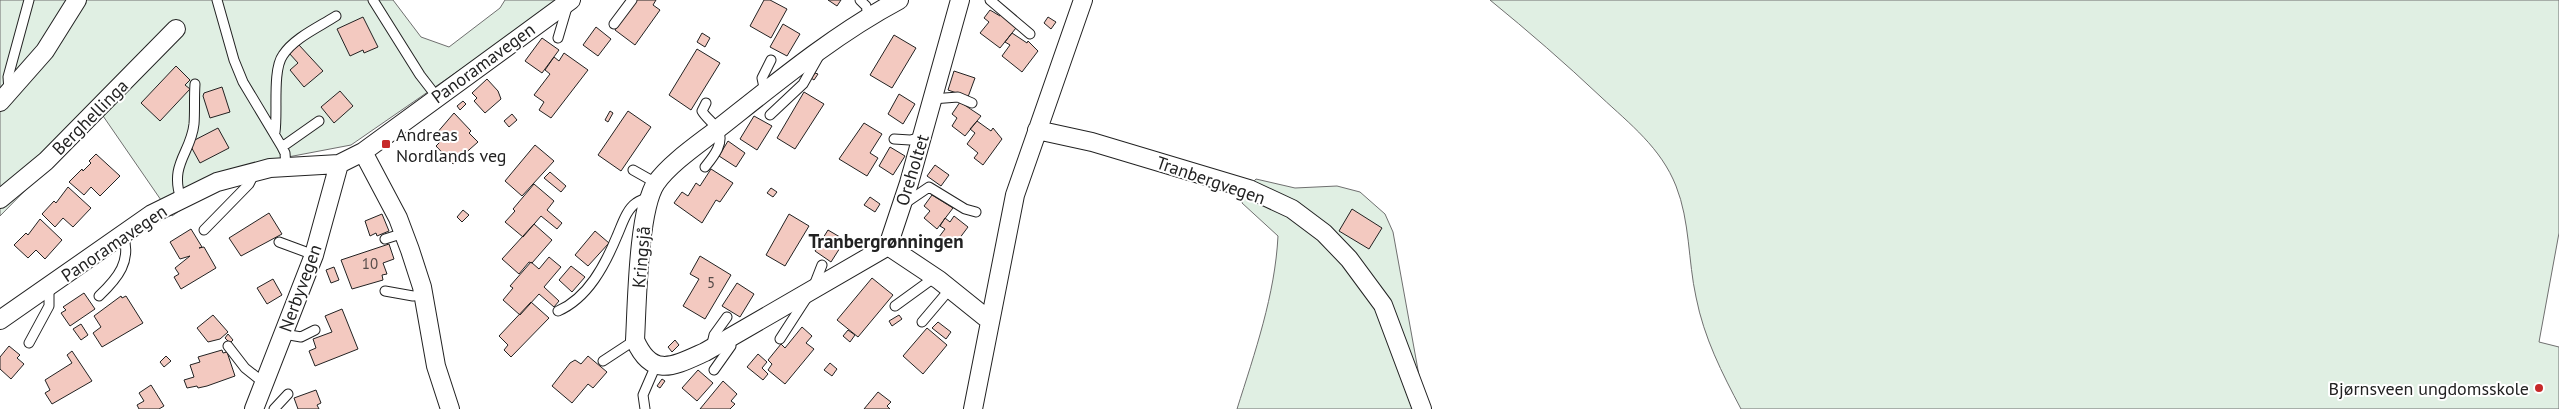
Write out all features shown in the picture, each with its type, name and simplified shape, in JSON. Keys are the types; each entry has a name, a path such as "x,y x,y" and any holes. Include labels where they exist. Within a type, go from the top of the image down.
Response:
{"street":[{"path":"5,98 46,51 77,0"},
{"path":"653,190 686,154 765,92 869,18 899,0"},
{"name":"Oreholtet","path":"888,246 902,205 960,0"},
{"path":"973,409 1015,195 1083,0"},
{"name":"Panoramavegen","path":"0,320 152,214 216,182 270,168 339,164 363,152 437,98 468,82 570,1"},
{"name":"Berghellinga","path":"0,200 46,161 176,29"},
{"name":"Tranbergvegen","path":"1037,130 1092,142 1249,189 1292,209 1324,232 1349,259 1383,305 1422,409"},
{"path":"363,152 395,211 404,233 423,295 436,366 450,409"},
{"name":"Nerbyvegen","path":"254,409 314,255 339,164"},
{"name":"Kringsjå","path":"634,340 646,207 653,190"},
{"path":"634,340 640,353 656,365 675,366 711,348 888,246 934,277 990,321"}],"lane":[{"path":"5,98 8,77 29,0"},
{"path":"217,0 238,71 286,153 286,168"},
{"path":"373,0 420,75 437,98"},
{"path":"614,24 632,0"},
{"path":"860,0 866,6 869,18"},
{"path":"990,0 1030,34"},
{"path":"558,38 570,1"},
{"path":"275,132 278,70 283,54 298,41 336,16"},
{"path":"770,115 803,84 823,50"},
{"path":"765,92 762,78 771,60"},
{"path":"181,199 177,188 179,162 194,125 196,84"},
{"path":"932,99 958,97 972,103"},
{"path":"705,168 716,152 721,139 718,129 702,111 706,104"},
{"path":"282,147 319,121"},
{"path":"894,139 910,140 922,136"},
{"path":"558,311 569,306 582,295 610,253 625,217 635,203 653,190 633,170"},
{"path":"204,230 249,184 255,172"},
{"path":"902,205 929,186 965,209 976,212"},
{"path":"385,239 404,233"},
{"path":"99,296 119,274 126,260 127,247 123,234"},
{"path":"279,242 314,255"},
{"path":"780,339 813,288 822,265"},
{"path":"895,306 934,277"},
{"path":"29,343 48,306 49,286"},
{"path":"922,322 950,289"},
{"path":"386,291 413,296 423,295"},
{"path":"711,348 714,335 727,318"},
{"path":"284,334 301,337 315,330"},
{"path":"714,370 732,346 730,337"},
{"path":"603,361 634,340"},
{"path":"228,346 245,368 264,383"},
{"path":"645,409 643,395 656,365"},
{"path":"274,409 288,394"}],"green space":[{"path":"0,0 393,0 421,37 449,47 500,8 505,0 561,0 351,145 246,165 172,216 101,113 0,216"},
{"path":"1490,0 2559,0 2559,233 2539,342 2559,347 2559,409 1741,409 1721,369 1699,312 1693,283 1684,213 1681,199 1670,172 1644,137 1532,35"},
{"path":"1256,179 1295,188 1337,186 1360,192 1385,214 1393,232 1420,381 1429,409 1237,409 1268,302 1273,280 1278,236 1242,203 1244,192"}],"building":[{"path":"636,0 656,0 653,5 660,10 635,45 615,30"},
{"path":"764,0 770,0 787,9 771,38 750,26"},
{"path":"828,0 841,0 837,6"},
{"path":"990,10 1000,16 1002,14 1016,28 1000,48 980,33 989,22 984,18"},
{"path":"363,17 378,47 364,53 363,50 350,56 337,29"},
{"path":"1048,17 1056,22 1051,29 1044,23"},
{"path":"783,24 800,34 787,56 770,47"},
{"path":"596,27 611,39 598,56 583,45"},
{"path":"702,33 710,38 705,47 697,42"},
{"path":"1012,33 1027,43 1028,41 1038,51 1022,72 1002,56 1010,45 1005,42"},
{"path":"894,35 916,48 892,88 870,75"},
{"path":"542,38 559,50 542,73 525,61"},
{"path":"299,45 323,71 304,87 290,70 298,63 289,53"},
{"path":"697,49 720,63 691,110 669,95"},
{"path":"564,53 588,70 551,118 539,110 544,102 534,95 550,74 545,70 554,57 559,61"},
{"path":"176,66 190,80 185,85 190,89 160,121 141,103"},
{"path":"954,71 975,78 968,97 948,90"},
{"path":"815,73 818,74 814,80 811,78"},
{"path":"487,79 498,91 501,99 485,113 474,101 477,98 472,93"},
{"path":"222,87 230,112 210,118 203,96 204,93"},
{"path":"340,91 353,106 334,123 321,107"},
{"path":"804,92 824,104 795,149 777,138"},
{"path":"899,94 915,104 903,124 888,114"},
{"path":"463,101 466,104 460,110 457,106"},
{"path":"960,102 981,116 965,136 952,126 957,118 952,114"},
{"path":"610,111 613,113 608,122 605,120"},
{"path":"628,111 651,127 621,171 598,155"},
{"path":"454,113 471,131 469,133 478,142 453,164 436,146 442,140 436,134"},
{"path":"512,114 517,120 509,127 504,121"},
{"path":"754,116 772,126 757,150 740,139"},
{"path":"977,121 991,131 993,128 1002,139 983,165 974,158 978,153 967,144 975,133 970,129"},
{"path":"864,123 882,134 870,153 878,158 867,176 839,159"},
{"path":"218,128 229,148 200,163 189,143"},
{"path":"728,141 745,153 736,167 719,156"},
{"path":"535,145 554,161 522,196 505,181"},
{"path":"890,147 905,156 893,175 879,166"},
{"path":"96,154 120,176 100,196 91,187 84,195 69,182 91,163 89,161"},
{"path":"935,165 949,175 941,186 927,176"},
{"path":"711,169 733,183 720,202 716,200 702,223 674,203 682,192 688,196 696,183 700,186"},
{"path":"550,172 566,186 561,192 544,178"},
{"path":"534,184 554,201 547,210 562,223 557,229 541,216 523,237 505,222 515,211 513,209"},
{"path":"68,187 91,208 73,227 63,218 55,227 42,214 54,201 56,203"},
{"path":"771,188 777,192 773,197 767,193"},
{"path":"932,195 953,208 937,229 924,218 930,211 924,206"},
{"path":"870,197 880,204 875,212 864,205"},
{"path":"1352,209 1382,228 1369,249 1339,231"},
{"path":"463,210 469,215 462,222 457,217"},
{"path":"269,213 282,234 241,256 229,238"},
{"path":"382,214 389,231 377,236 376,233 370,236 365,221"},
{"path":"789,214 809,226 785,266 766,255"},
{"path":"954,216 968,227 953,247 939,237 945,229 940,226 945,218 950,222"},
{"path":"40,219 62,240 45,259 36,250 28,258 14,245 26,233 28,235"},
{"path":"534,224 552,240 532,263 529,262 519,274 502,259"},
{"path":"191,229 202,247 199,248 204,247 216,268 181,289 174,277 179,274 175,268 190,256 180,259 170,242"},
{"path":"828,230 845,240 831,262 815,251"},
{"path":"595,231 609,243 588,266 575,255"},
{"path":"389,244 394,259 383,263 387,274 382,275 383,280 352,289 341,260"},
{"path":"700,256 731,275 705,319 683,306 699,279 690,274"},
{"path":"549,257 561,267 544,287 559,301 554,307 539,294 520,315 503,300 513,288 510,286 531,262 539,269"},
{"path":"571,266 585,277 572,292 559,280"},
{"path":"334,267 339,280 331,283 326,270"},
{"path":"872,278 893,295 858,337 837,320"},
{"path":"273,279 282,295 267,304 257,288"},
{"path":"737,283 754,294 740,317 722,306"},
{"path":"84,293 95,309 70,326 61,313 66,310 63,307"},
{"path":"121,296 122,298 126,296 143,323 102,347 93,333 101,327 94,316"},
{"path":"531,302 549,318 511,357 504,350 508,345 499,336"},
{"path":"342,309 358,349 315,366 309,351 316,348 313,339 332,332 325,316"},
{"path":"213,315 228,332 220,339 208,342 197,328"},
{"path":"899,315 902,319 892,326 889,321"},
{"path":"938,322 951,332 946,339 932,328"},
{"path":"81,324 88,335 81,340 73,329"},
{"path":"802,327 812,336 806,343 814,349 785,384 768,370 772,364 768,360 781,344 785,348"},
{"path":"927,328 947,345 923,374 903,356"},
{"path":"848,330 855,335 850,342 843,336"},
{"path":"228,334 233,340 230,343 225,338"},
{"path":"675,340 679,345 672,352 668,347"},
{"path":"9,346 20,355 17,358 24,364 11,379 0,369 0,357"},
{"path":"222,350 223,353 227,352 235,376 207,386 187,388 184,380 194,377 190,365 200,362 198,357"},
{"path":"72,351 92,381 52,404 45,393 50,390 45,380 72,363 67,355"},
{"path":"758,354 767,362 762,368 768,374 763,380 747,367"},
{"path":"166,356 171,361 164,367 160,362"},
{"path":"588,356 607,372 593,388 588,384 572,403 552,386 570,363 575,360 581,364"},
{"path":"830,363 837,369 832,376 824,370"},
{"path":"698,370 713,383 697,401 682,388"},
{"path":"662,379 665,381 660,388 657,386"},
{"path":"723,381 737,394 731,401 735,404 730,409 700,409"},
{"path":"151,385 164,406 159,409 139,409 137,405 144,401 139,393"},
{"path":"316,390 321,403 317,405 319,409 298,409 294,398"},
{"path":"878,392 891,402 887,406 890,409 864,409"}],"place":[{"name":"Andreas Nordlands veg","path":"386,144"},
{"name":"Bjørnsveen ungdomsskole","path":"2539,388"}],"district":[{"name":"Tranbergrønningen","path":"886,241"}]}
